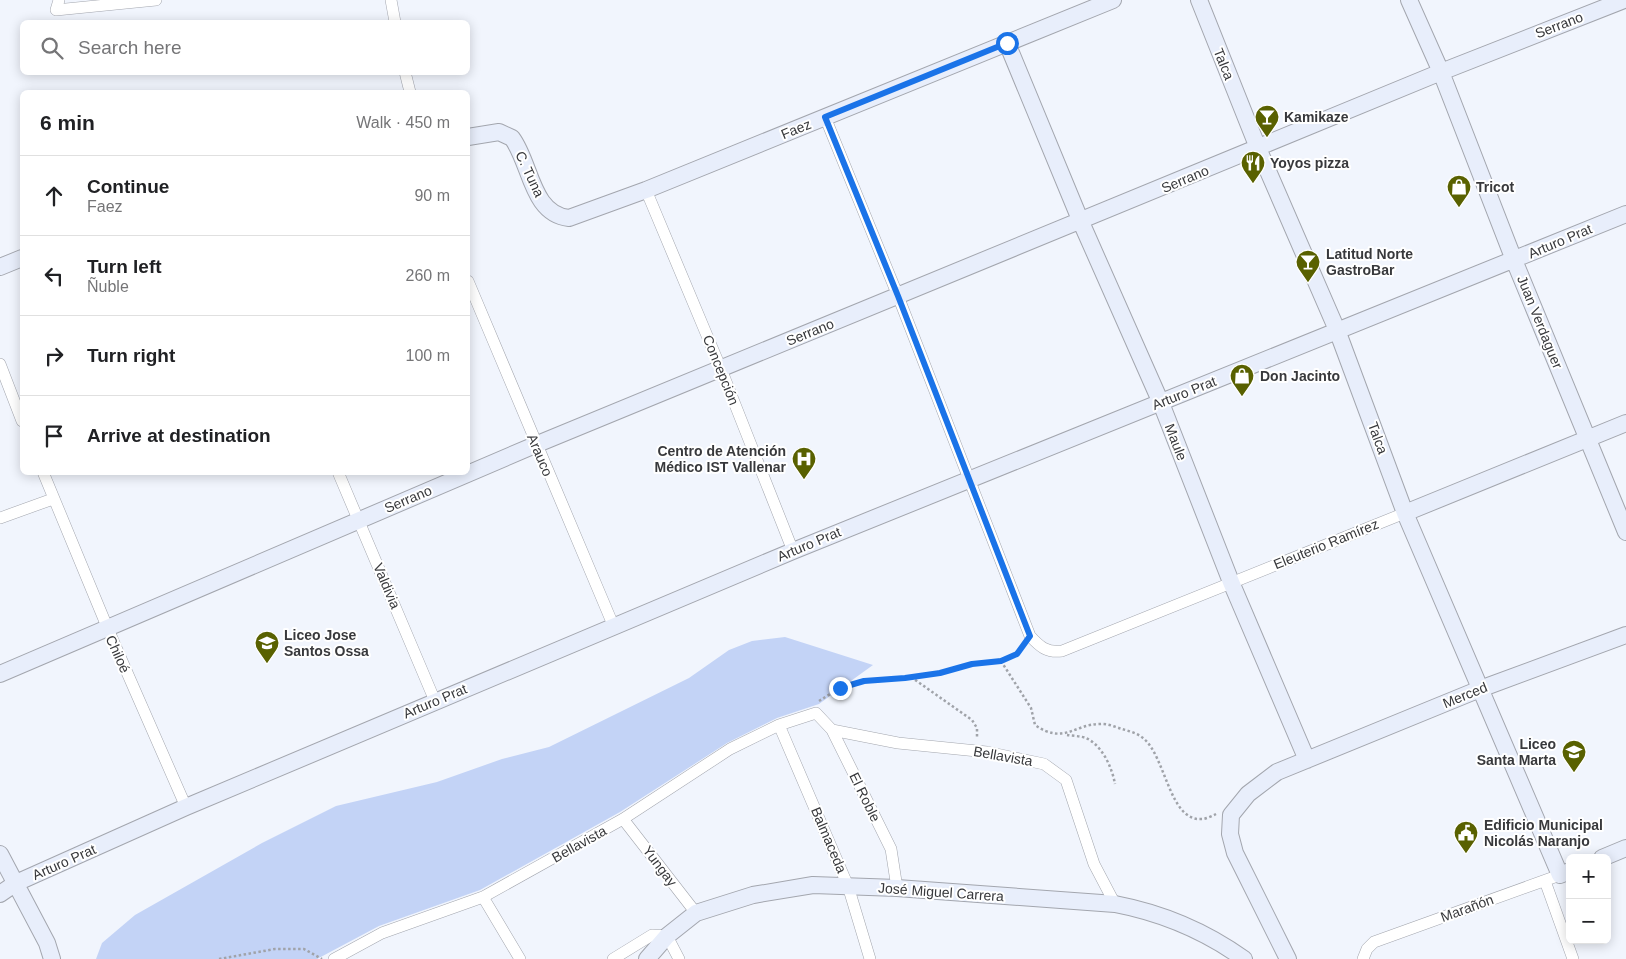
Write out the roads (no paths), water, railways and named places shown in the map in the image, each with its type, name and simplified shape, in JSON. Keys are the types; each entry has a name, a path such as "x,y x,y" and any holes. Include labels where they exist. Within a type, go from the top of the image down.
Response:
{"main road":[{"name":"Faez","path":"646,190 1113,0"},
{"name":"Talca","path":"1199,0 1258,148 1337,330 1405,513 1558,876"},
{"name":"Juan Verdaguer","path":"1409,0 1441,72 1514,260 1626,532"},
{"name":"Serrano","path":"470,472 1441,72 1623,4"},
{"name":"Maule","path":"1007,43 1081,222 1161,403 1231,582 1307,760"},
{"name":"C. Tuna","path":"470,137 499,132 512,138 539,198 548,210 559,217 569,218 646,190"},
{"name":"Arturo Prat","path":"0,894 16,883 186,807 793,551 969,478 1161,403 1626,214"},
{"path":"0,267 20,259"},
{"name":"Eleuterio Ramírez","path":"1405,513 1626,423"},
{"name":"Serrano","path":"0,674 108,630 464,475"},
{"name":"Merced","path":"1307,760 1480,689 1626,635"},
{"path":"1288,959 1236,853 1230,834 1232,815 1248,794 1278,772 1307,760"},
{"path":"1611,854 1626,848"},
{"path":"0,854 47,943 52,959"},
{"name":"José Miguel Carrera","path":"647,959 667,936 696,913 753,896 813,885 897,888 1115,904 1141,909 1181,922 1227,947 1244,959"}],"street":[{"path":"57,5 156,0"},
{"path":"392,0 395,20"},
{"path":"406,75 410,90"},
{"path":"825,117 969,478"},
{"name":"Concepción","path":"646,190 721,369 793,551"},
{"name":"Arauco","path":"470,287 614,627"},
{"path":"0,364 20,416"},
{"name":"Chiloé","path":"44,475 108,630 186,807"},
{"name":"Valdivia","path":"339,475 435,701"},
{"name":"Eleuterio Ramírez","path":"969,478 1030,636 1038,645 1051,652 1062,651 1405,513"},
{"path":"0,518 53,499"},
{"name":"Bellavista","path":"334,959 382,933 483,897 624,819 730,749 817,708"},
{"name":"El Roble","path":"817,708 832,730 891,849 897,888"},
{"name":"Balmaceda","path":"780,725 848,886 869,957"},
{"name":"Bellavista","path":"832,730 898,743 987,752 1044,764 1066,780 1094,864 1115,904"},
{"name":"Yungay","path":"624,819 696,913"},
{"path":"1558,876 1573,959"},
{"name":"Marañón","path":"1365,954 1374,942 1558,876"},
{"path":"483,897 520,959"},
{"path":"613,959 652,935 667,936 679,959"},
{"path":"857,959 869,957"}],"place":[{"name":"Kamikaze","path":"1267,138"},
{"name":"Yoyos pizza","path":"1253,184"},
{"name":"Tricot","path":"1459,208"},
{"name":"Latitud Norte GastroBar","path":"1308,283"},
{"name":"Don Jacinto","path":"1242,397"},
{"name":"Centro de Atención Médico IST Vallenar","path":"804,480"},
{"name":"Liceo Jose Santos Ossa","path":"267,664"},
{"name":"Liceo Santa Marta","path":"1574,773"},
{"name":"Edificio Municipal Nicolás Naranjo","path":"1466,854"}]}
